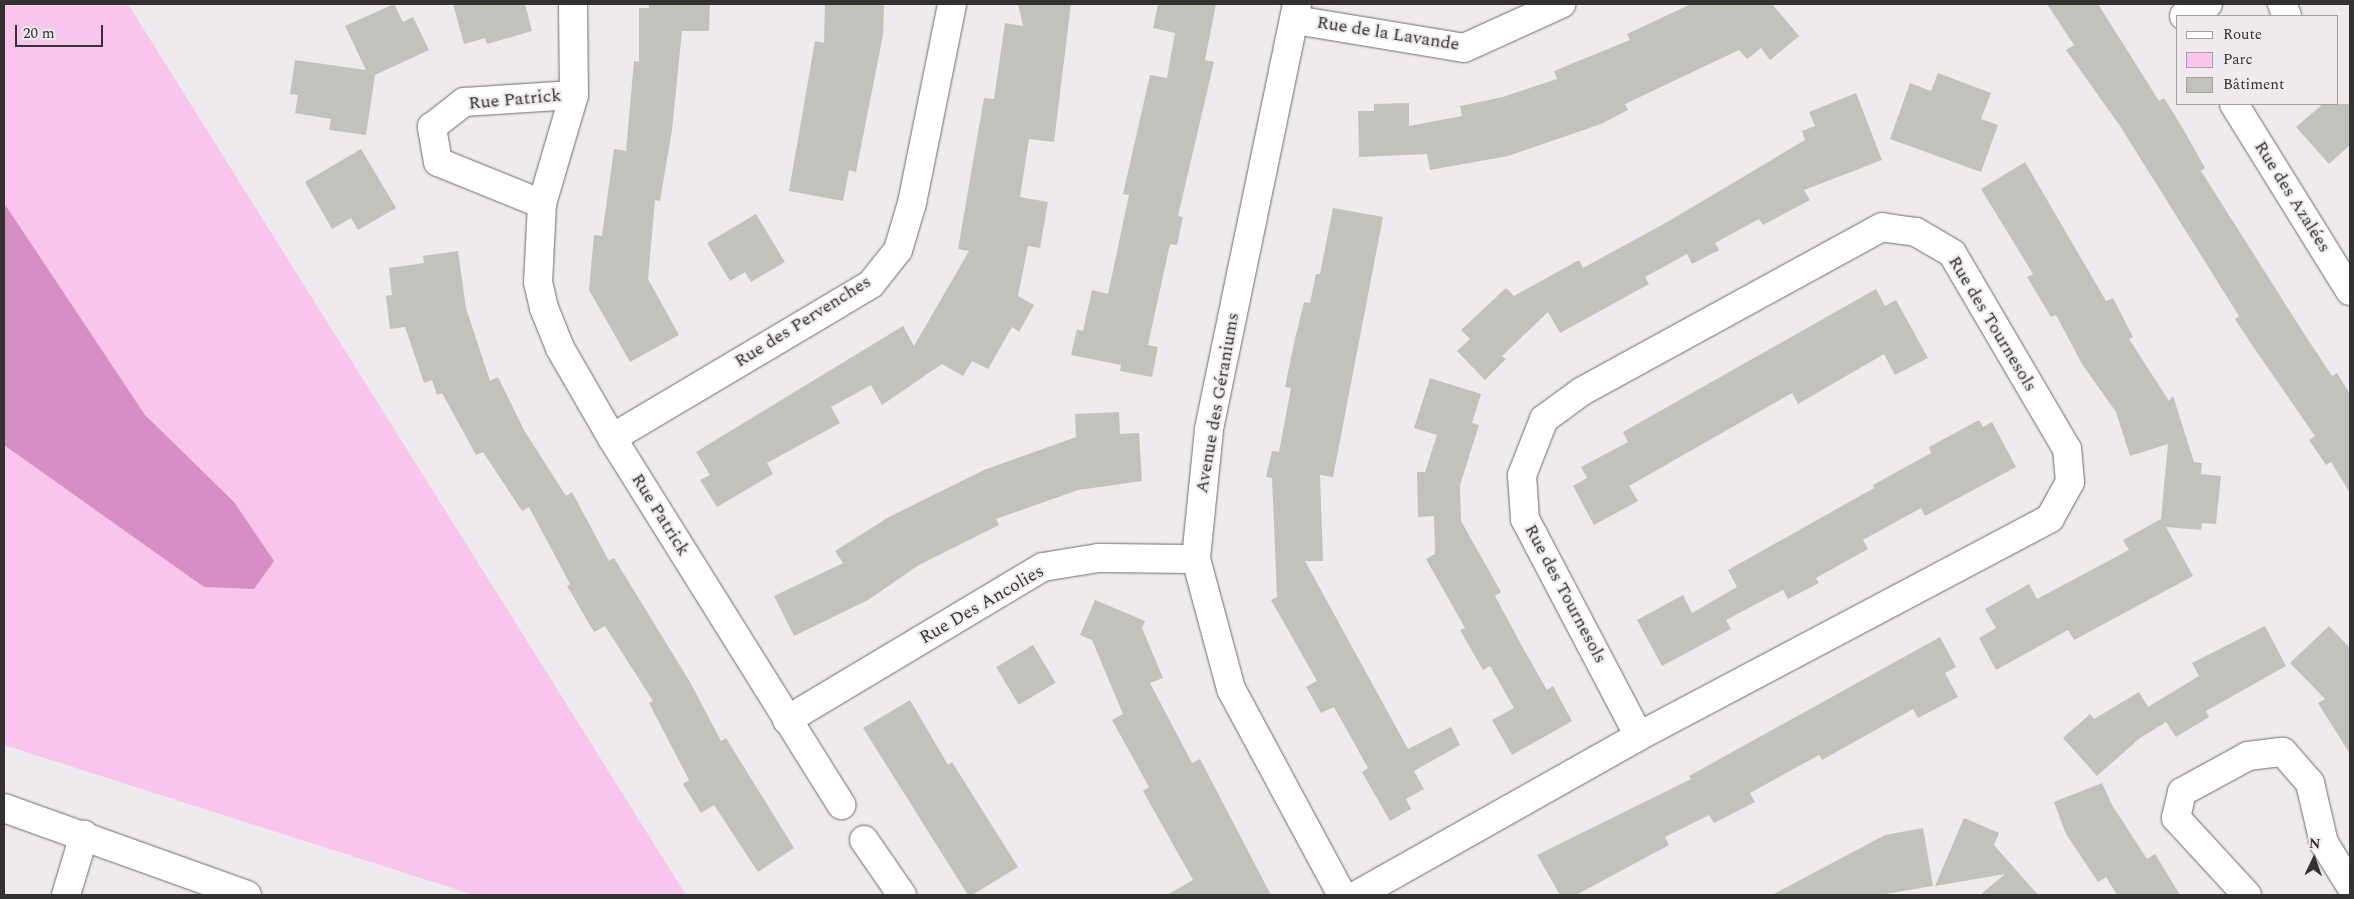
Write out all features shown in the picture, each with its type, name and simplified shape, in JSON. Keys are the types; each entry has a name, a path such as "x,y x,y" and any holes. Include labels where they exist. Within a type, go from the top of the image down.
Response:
{"street":[{"name":"Rue Patrick","path":"572,4 574,95 542,204 538,282 544,308 560,348 612,438 841,805"},
{"name":"Rue des Pervenches","path":"612,438 871,284 898,250 912,203 952,4"},
{"name":"Rue de la Lavande","path":"1296,12 1464,48 1561,4"},
{"path":"2170,4 2177,15"},
{"path":"2186,15 2208,4"},
{"name":"Avenue des Géraniums","path":"1296,12 1209,430 1196,559 1231,689 1342,895"},
{"name":"Rue Patrick","path":"542,204 438,162 432,126 464,102 574,95"},
{"name":"Rue des Azalées","path":"2236,105 2350,291"},
{"name":"Rue des Tournesols","path":"1357,895 1639,736 2050,518 2070,482 2067,449 1952,253 1916,232 1882,227 1581,392 1544,419 1522,474 1525,519 1639,736"},
{"name":"Rue Des Ancolies","path":"787,720 1043,567 1098,558 1196,559"},
{"path":"2247,895 2176,818 2182,792 2248,756 2282,752 2310,783 2324,843 2350,885"},
{"path":"4,808 84,835 247,895"},
{"path":"66,895 84,835"},
{"path":"864,840 902,895"}],"green space":[{"path":"4,4 128,4 686,895 474,895 4,745"}],"shaded area":[{"path":"4,203 145,415 234,502 274,561 254,589 204,587 4,445"}],"building":[{"path":"394,4 403,22 413,17 429,50 375,75 366,135 329,130 331,119 295,113 298,95 290,94 295,60 366,70 345,26"},
{"path":"453,4 525,4 532,31 487,44 485,38 464,44"},
{"path":"649,4 710,4 709,31 682,31 672,130 660,201 655,200 648,279 679,335 630,362 589,290 594,235 602,236 614,149 626,151 634,61 639,62 639,8 649,8"},
{"path":"825,4 884,4 883,35 856,172 849,170 843,201 789,191 815,41 824,43"},
{"path":"1018,4 1071,4 1054,142 1029,139 1020,197 1048,202 1040,248 1028,246 1018,296 1034,305 1019,332 1012,327 988,369 972,361 963,376 942,364 882,405 871,385 831,407 840,423 767,463 773,474 717,507 700,480 710,475 696,452 903,326 914,346 969,251 958,249 984,98 994,99 1005,23 1023,26"},
{"path":"1158,4 1216,4 1205,60 1214,62 1178,216 1183,217 1177,245 1170,244 1148,345 1158,347 1152,377 1120,371 1121,365 1071,355 1077,329 1083,331 1092,290 1108,294 1129,195 1123,194 1150,75 1167,78 1175,33 1153,28"},
{"path":"1691,4 1772,4 1799,36 1770,60 1761,48 1747,59 1739,50 1625,104 1628,110 1601,124 1508,156 1430,170 1427,154 1359,157 1358,111 1374,111 1374,104 1409,103 1409,126 1462,116 1460,106 1503,97 1557,79 1554,71 1630,40 1627,34"},
{"path":"2047,4 2098,4 2159,101 2164,98 2205,168 2201,171 2303,332 2332,376 2337,373 2350,394 2350,493 2331,462 2326,465 2309,440 2315,436 2235,319 2239,316 2120,126 2066,50 2074,45"},
{"path":"1938,73 1991,93 1981,119 1998,125 1981,172 1890,139 1910,83 1931,91"},
{"path":"1856,93 1882,160 1804,190 1810,200 1763,225 1759,219 1715,243 1719,250 1692,264 1687,254 1645,277 1649,284 1560,333 1548,312 1502,356 1506,359 1485,380 1457,351 1470,339 1461,330 1506,288 1514,296 1579,260 1583,268 1669,221 1805,140 1802,131 1815,126 1809,112"},
{"path":"2350,104 2350,145 2329,164 2296,127 2322,105"},
{"path":"361,149 396,208 358,230 351,218 332,229 305,182"},
{"path":"2025,162 2106,301 2113,298 2133,337 2129,339 2169,401 2173,396 2194,462 2202,463 2201,474 2221,476 2216,524 2202,523 2201,530 2166,527 2193,576 2074,640 2068,630 1996,670 1979,638 1996,628 1985,609 2029,584 2037,599 2129,550 2123,540 2161,519 2168,444 2130,456 2116,412 2082,364 2056,315 2051,317 2027,277 2033,274 1981,189"},
{"path":"1333,208 1383,217 1333,477 1320,475 1323,561 1305,561 1408,749 1451,727 1460,745 1414,771 1424,789 1406,799 1411,809 1390,821 1362,772 1368,768 1334,707 1321,713 1306,687 1317,681 1271,600 1277,597 1272,478 1266,477 1272,451 1279,452 1291,388 1285,387 1294,343 1304,302 1310,303 1316,274 1320,274"},
{"path":"756,214 785,262 751,282 745,272 730,281 707,243"},
{"path":"458,251 466,308 490,381 498,377 524,430 566,496 572,492 609,561 614,558 690,682 721,741 726,738 794,848 758,872 714,805 701,813 683,784 689,780 649,703 653,701 605,626 594,632 567,586 570,584 529,507 522,511 483,452 476,455 442,393 437,395 432,380 424,383 405,327 390,329 386,296 392,295 389,268 424,263 423,256"},
{"path":"1876,289 1885,306 1896,300 1928,358 1895,375 1884,354 1798,404 1792,393 1629,486 1638,501 1594,525 1573,486 1587,478 1581,467 1628,442 1623,432"},
{"path":"1430,378 1481,394 1472,423 1479,425 1460,485 1461,521 1501,592 1495,596 1523,648 1547,690 1553,686 1572,721 1512,755 1492,720 1514,708 1490,666 1483,670 1460,630 1465,628 1426,559 1435,554 1434,516 1418,517 1417,472 1425,472 1437,435 1414,428"},
{"path":"1119,412 1120,434 1139,433 1142,481 1078,490 996,519 999,525 919,565 868,600 794,636 774,596 843,563 835,551 889,517 984,470 1076,437 1075,414"},
{"path":"1979,420 1983,427 1992,422 2016,467 1925,516 1921,508 1863,540 1868,549 1816,578 1819,583 1788,599 1783,590 1726,620 1731,629 1662,666 1637,620 1683,595 1692,613 1737,587 1728,570 1874,488 1873,485 1931,453 1929,447"},
{"path":"1095,600 1145,621 1142,628 1163,678 1150,683 1192,763 1200,759 1271,895 1167,895 1193,880 1143,791 1149,787 1112,720 1123,714 1092,640 1080,635"},
{"path":"2265,626 2286,666 2206,711 2209,717 2176,737 2166,722 2140,738 2097,776 2063,738 2090,714 2094,719 2139,692 2148,707 2199,676 2192,663"},
{"path":"2329,626 2350,648 2350,754 2318,703 2325,699 2290,663"},
{"path":"1940,637 1956,667 1945,673 1958,697 1918,718 1913,709 1822,760 1819,755 1750,793 1755,802 1714,823 1709,815 1665,837 1669,845 1576,895 1560,895 1537,855 1691,779 1689,776"},
{"path":"1033,645 1056,683 1019,705 996,667"},
{"path":"910,700 948,765 952,762 1018,867 972,895 968,895 863,728"},
{"path":"2102,783 2112,805 2147,859 2155,854 2180,895 2117,895 2106,877 2098,882 2066,834 2054,802"},
{"path":"1964,818 1999,833 1994,845 2038,895 1980,895 2005,874 1935,886"},
{"path":"1923,828 1933,886 1879,895 1772,895 1885,835"}]}
